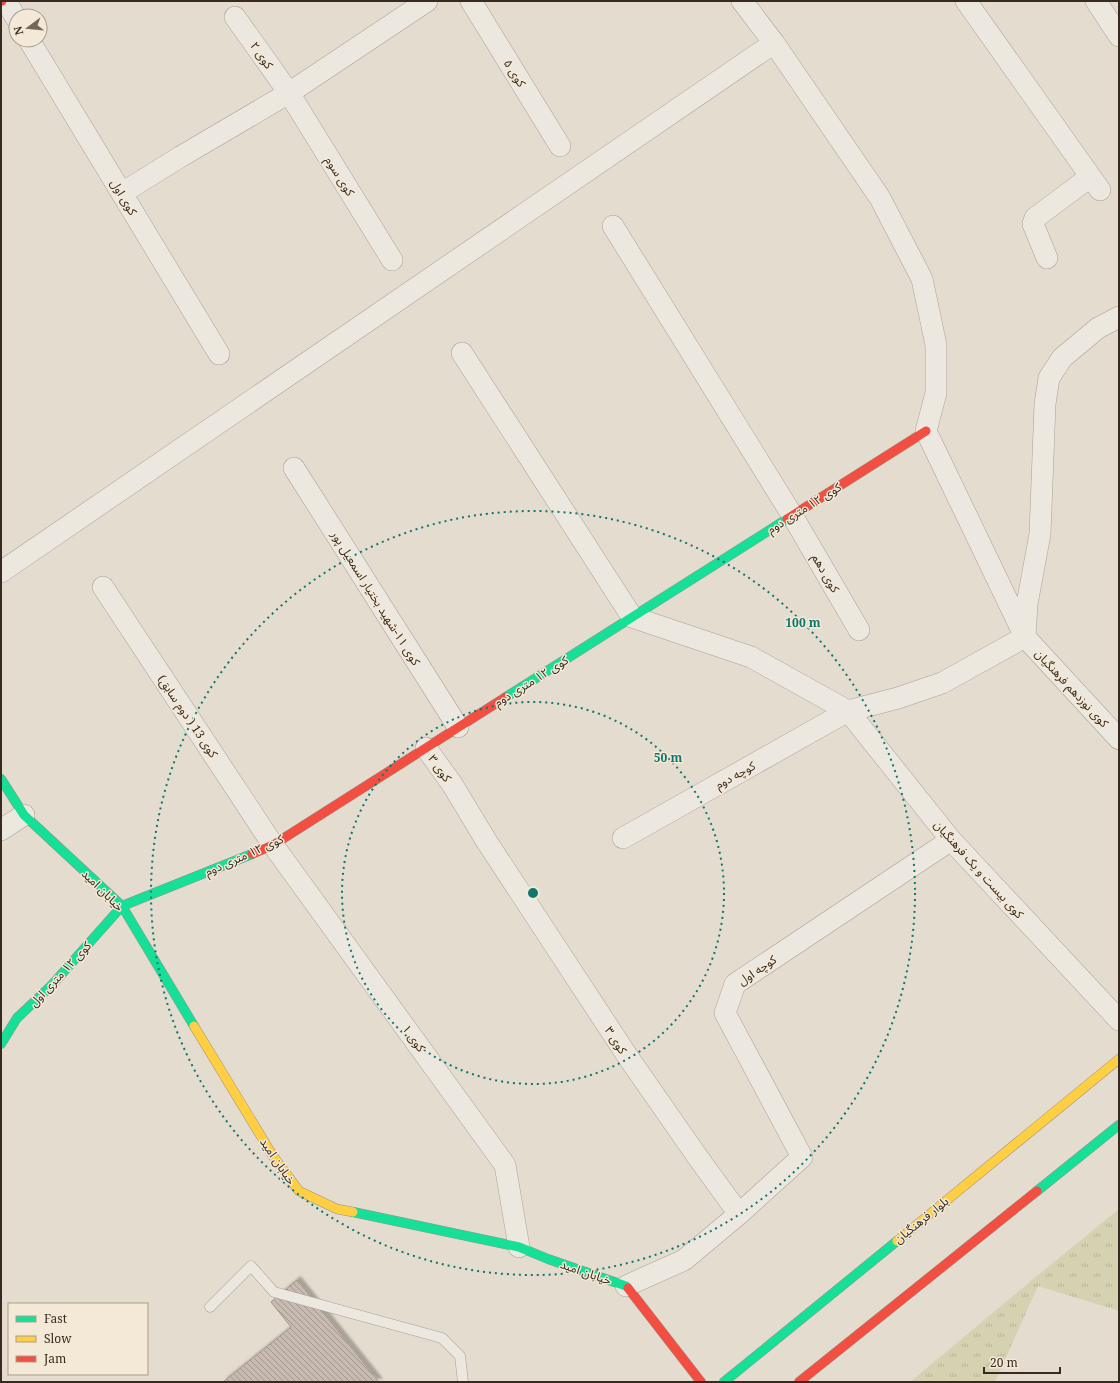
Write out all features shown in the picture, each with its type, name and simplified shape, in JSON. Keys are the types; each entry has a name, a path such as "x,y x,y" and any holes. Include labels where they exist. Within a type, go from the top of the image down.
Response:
{"street":[{"path":"122,193 288,93 427,1"},
{"name":"کوی ۵","path":"471,1 560,146"},
{"path":"742,1 774,43 880,198 922,279 936,345 936,392 926,431"},
{"path":"966,1 1095,183 1035,218 1033,224 1046,258"},
{"path":"1096,1 1118,31"},
{"name":"کوی ۲","path":"235,17 288,93"},
{"path":"1,572 774,43"},
{"name":"کوی اول","path":"34,48 219,354"},
{"name":"کوی سوم","path":"288,93 392,260"},
{"name":"کوی دهم","path":"613,226 792,516 859,630"},
{"path":"1025,637 1027,604 1040,534 1045,404 1049,378 1062,358 1098,328 1119,317"},
{"path":"462,353 632,617 751,657 848,711"},
{"name":"کوی ۱۲ متری دوم","path":"122,906 273,845 926,431"},
{"name":"کوی نوزدهم فرهنگیان","path":"926,431 1025,637 1119,739"},
{"name":"کوی ۱۱-شهید بختیار اسمعیل پور","path":"294,468 458,727"},
{"name":"کوی 13 ( دوم سابق)","path":"103,587 273,845"},
{"name":"کوچه دوم","path":"623,838 848,711 898,698 942,683 1025,637"},
{"name":"کوی بیست و یک فرهنگیان","path":"848,711 951,840 1119,1020"},
{"name":"کوی ۳","path":"426,748 452,784 487,842 628,1057 739,1214"},
{"name":"خیابان امید","path":"1,779 24,814 122,906 273,1156 299,1191 337,1209 519,1247 548,1259 626,1286 701,1382"},
{"path":"1,830 24,814"},
{"name":"کوچه اول","path":"739,1214 802,1157 725,1013 735,984 951,840"},
{"name":"کوی ۱","path":"273,845 505,1165 519,1247"},
{"name":"کوی ۱۲ متری اول","path":"1,1044 17,1018 51,986 122,906"},
{"name":"بلوار فرهنگیان","path":"724,1382 1119,1059"},
{"path":"799,1382 1119,1125"},
{"path":"626,1286 684,1260 739,1214"}],"lane":[{"path":"210,1307 251,1266 274,1292 442,1338 460,1356 463,1382"}],"green space":[{"path":"1119,1209 1119,1311 1038,1286 995,1382 910,1382 1032,1280"}],"building":[{"path":"297,1280 379,1382 223,1382 291,1327 271,1302"}],"traffic: fast":[{"path":"506,697 787,519"},
{"path":"1,779 24,815 122,906 194,1026"},
{"path":"1,1044 17,1018 51,986 122,906 252,854"},
{"path":"1037,1191 1119,1125"},
{"path":"353,1212 519,1247 628,1288"},
{"path":"724,1382 897,1241"}],"traffic: slow":[{"path":"194,1026 273,1156 299,1191 337,1209 353,1212"},
{"path":"897,1241 1119,1059"}],"traffic: jam":[{"path":"787,519 926,431"},
{"path":"252,854 273,845 506,697"},
{"path":"799,1382 1037,1191"},
{"path":"628,1288 701,1382"}]}
